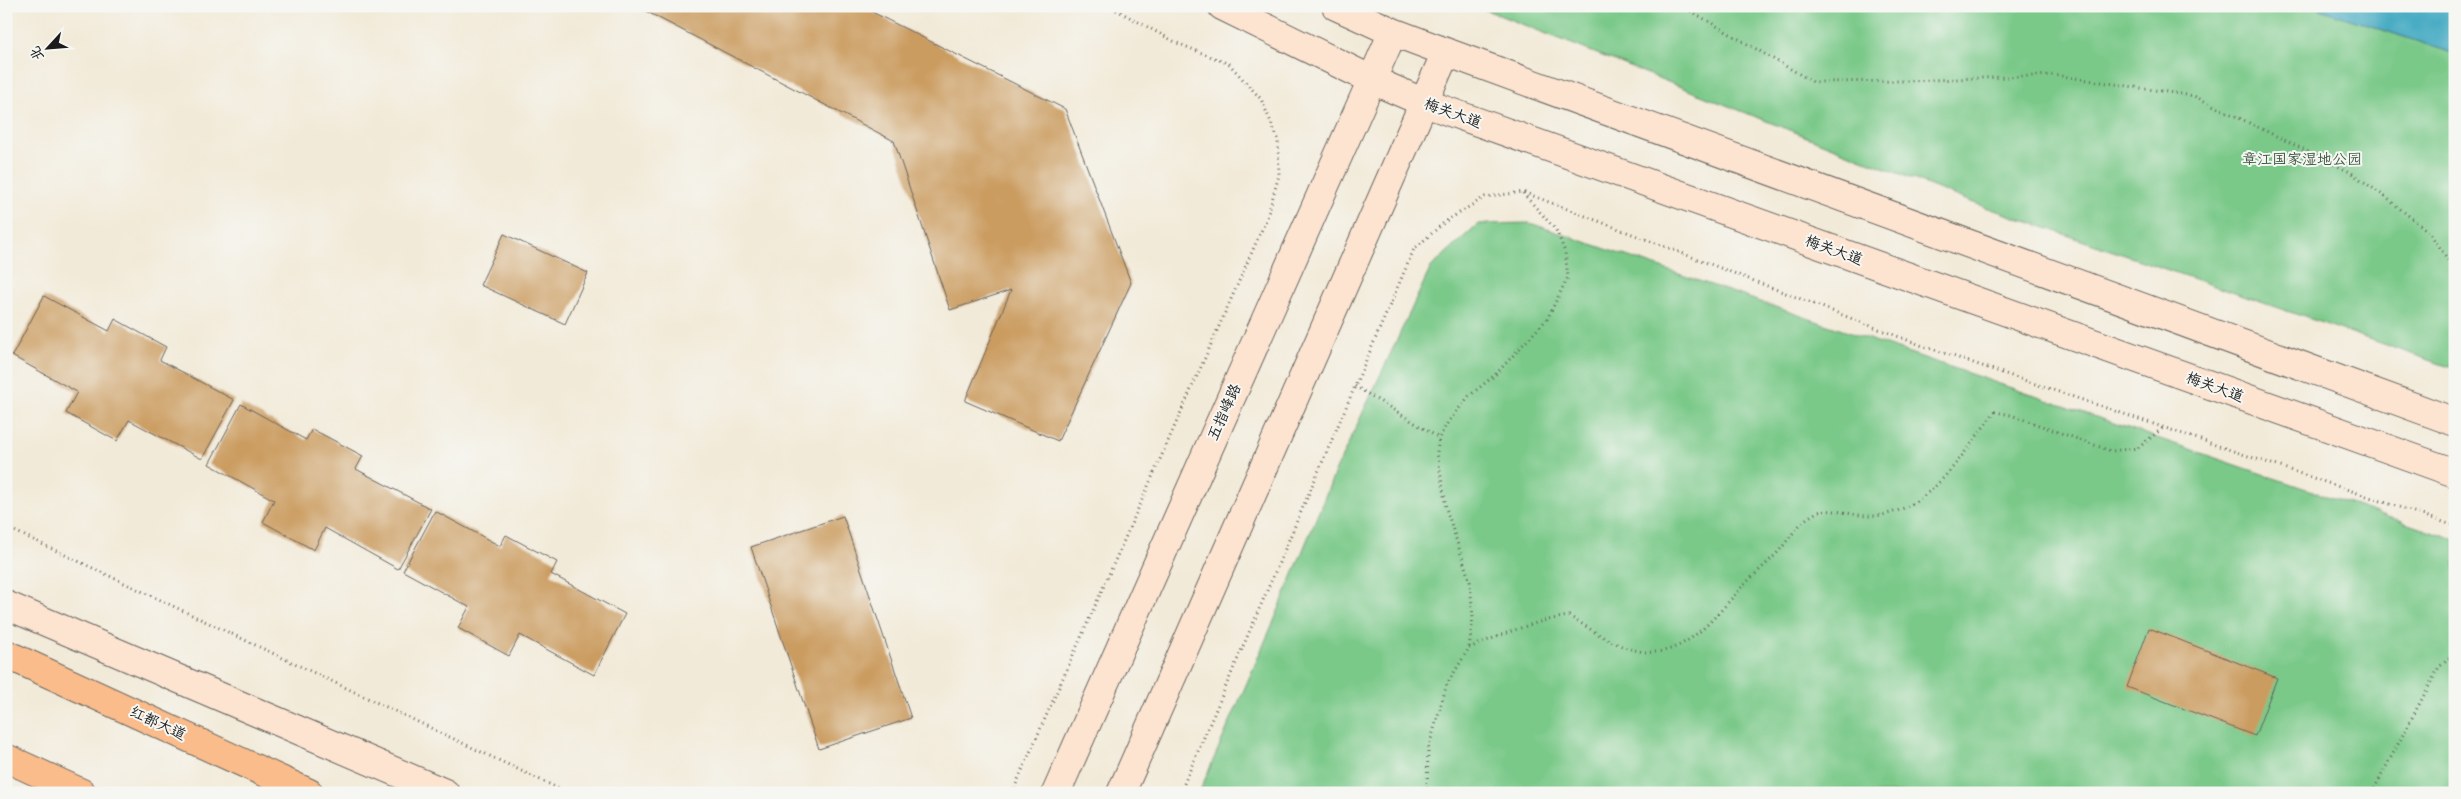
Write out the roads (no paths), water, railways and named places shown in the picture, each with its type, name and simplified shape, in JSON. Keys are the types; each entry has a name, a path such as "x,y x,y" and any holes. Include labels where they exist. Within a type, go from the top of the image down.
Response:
{"main road":[{"name":"梅关大道","path":"1222,6 1372,80 1425,103 2455,473"},
{"path":"1336,6 1393,32 1446,52 2455,422"},
{"name":"五指峰路","path":"1056,793 1393,32"},
{"path":"1121,793 1446,52"},
{"path":"6,606 445,793"},
{"name":"红都大道","path":"6,654 309,793"},
{"path":"6,758 82,793"}],"water":[{"path":"2311,6 2455,6 2455,54"}],"park label":[{"name":"章江国家湿地公园","path":"2302,159"}]}
